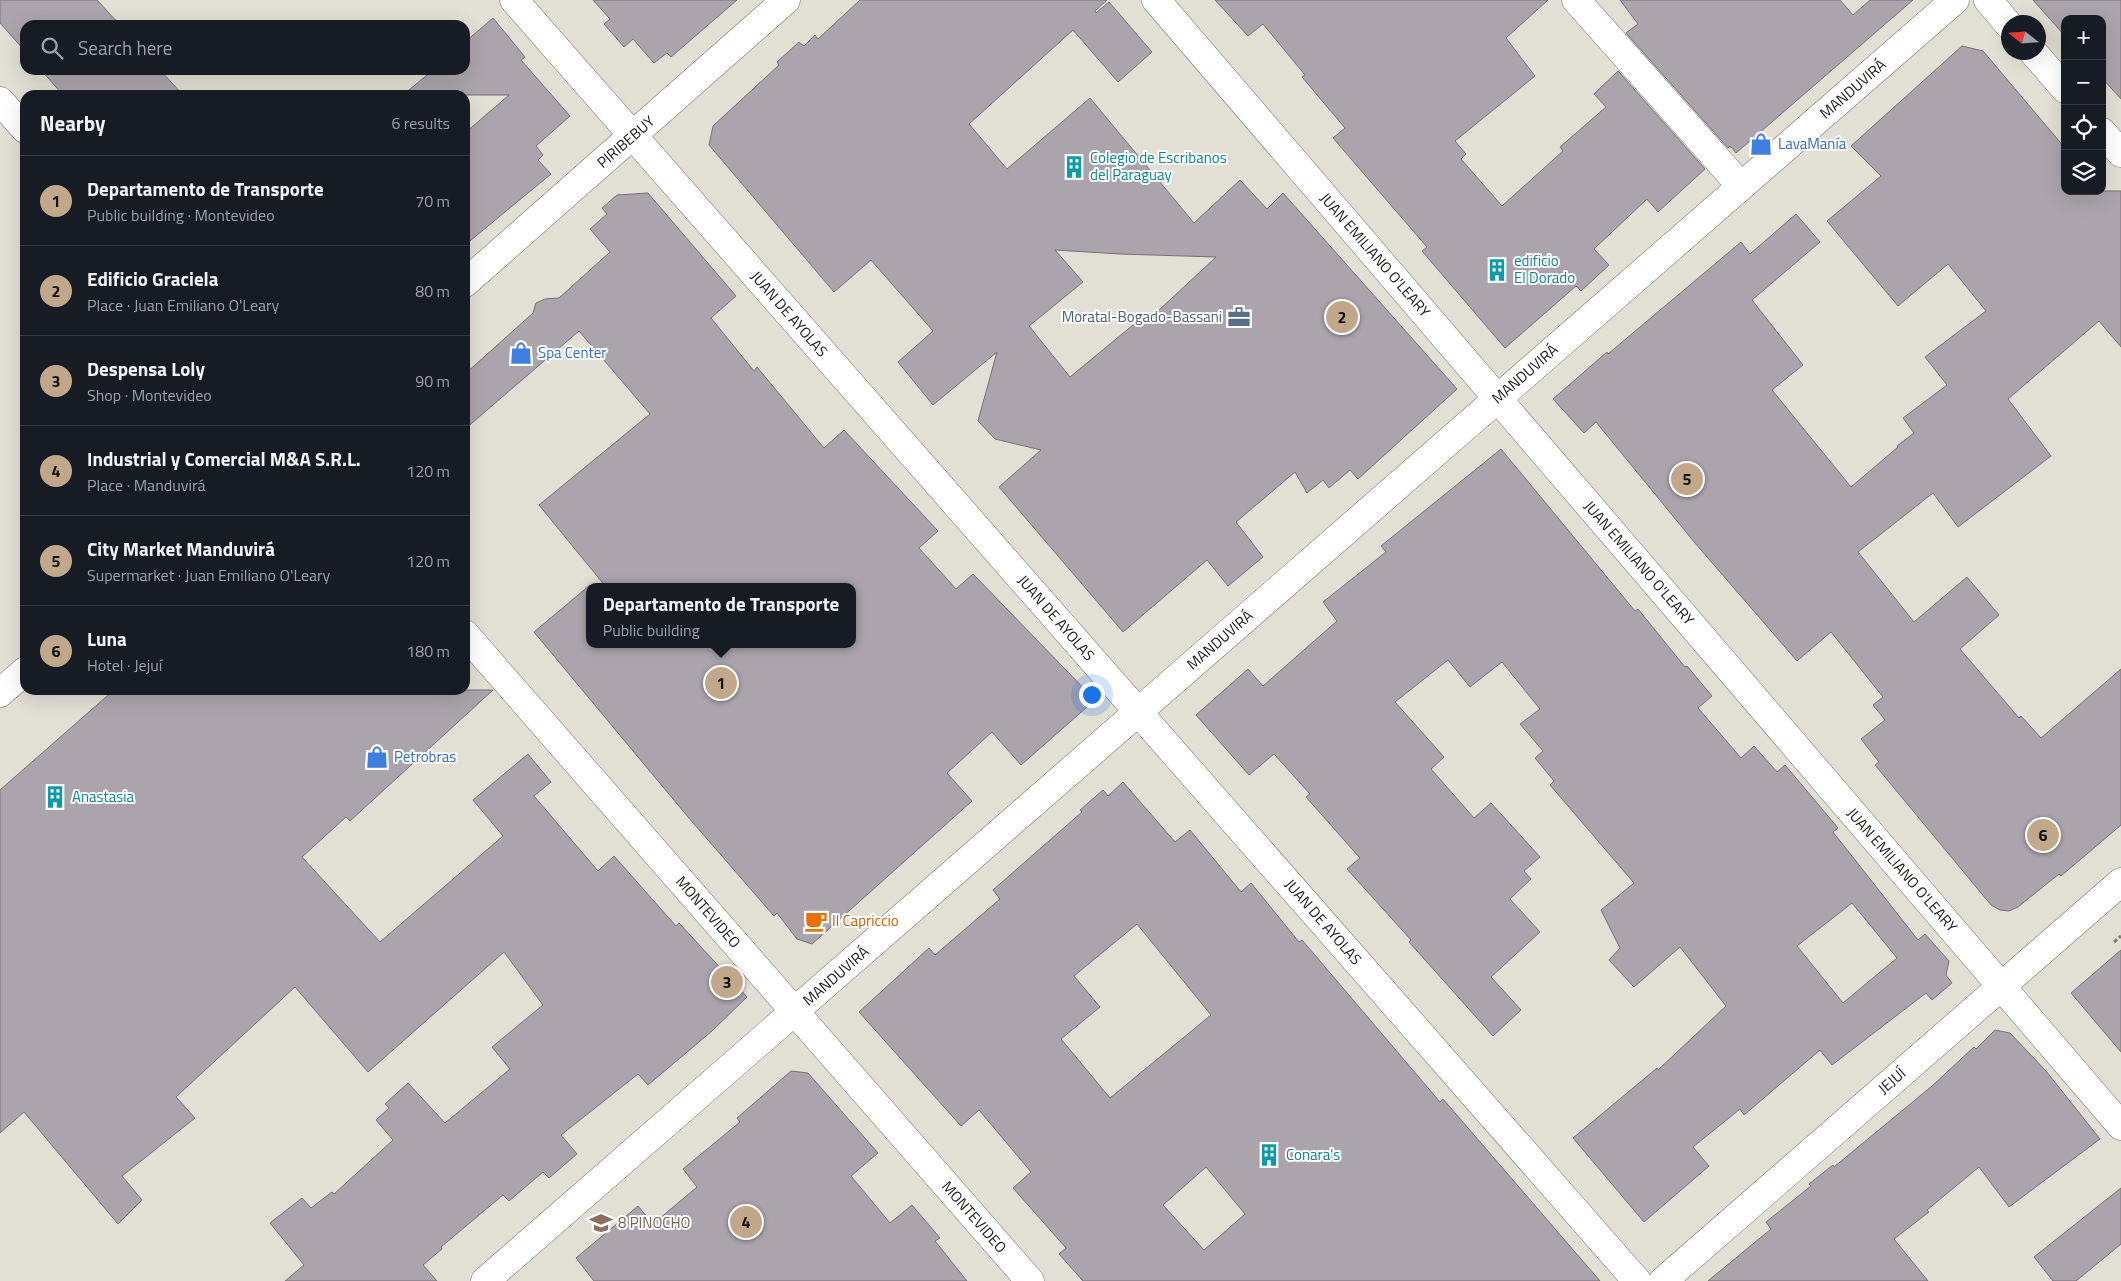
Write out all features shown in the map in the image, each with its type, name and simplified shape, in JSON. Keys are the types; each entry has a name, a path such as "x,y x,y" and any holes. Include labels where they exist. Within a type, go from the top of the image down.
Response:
{"street":[{"name":"JUAN DE AYOLAS","path":"514,0 1637,1281"},
{"name":"PIRIBEBUY","path":"470,279 786,0"},
{"name":"JUAN EMILIANO O'LEARY","path":"1156,0 2121,1126"},
{"path":"1576,0 1741,186"},
{"name":"MANDUVIRÁ","path":"485,1281 1955,0"},
{"path":"1988,0 2001,16"},
{"path":"2041,60 2061,84"},
{"path":"0,101 20,123"},
{"path":"2106,137 2121,154"},
{"name":"MONTEVIDEO","path":"470,640 1030,1281"},
{"path":"0,693 20,675"},
{"name":"JEJUÍ","path":"1663,1281 2121,882"}],"path":[{"path":"2114,942 2121,936"}],"building":[{"path":"0,0 97,0 115,20 20,20 20,45 0,23"},
{"path":"593,0 737,0 671,57 667,53 654,63 633,39 624,47 604,24 610,19"},
{"path":"860,0 1107,0 1095,11 1096,13 1109,2 1152,52 1118,82 1073,30 969,124 1007,169 1090,98 1194,223 1240,180 1267,209 1283,193 1457,389 1358,479 1350,470 1329,488 1323,480 1307,493 1295,472 1236,522 1263,557 1228,586 1207,560 1123,632 999,487 1041,450 995,439 978,421 997,352 933,405 898,362 933,331 871,260 834,292 709,145 713,126 779,65 777,62 799,42 804,46 815,35 818,39","holes":["1055,250 1216,257 1143,325 1139,320 1070,377 1029,326 1083,282"]},
{"path":"1215,0 1548,0 1506,38 1535,76 1455,141 1466,154 1461,159 1502,206 1563,151 1560,147 1606,107 1594,94 1618,71 1705,169 1658,212 1647,199 1594,249 1609,265 1581,291 1576,286 1505,348 1422,251 1427,247 1333,138 1345,128 1302,77 1305,75 1263,24 1248,36"},
{"path":"1620,0 1840,0 1853,15 1870,0 1913,0 1736,153 1730,146 1728,148 1626,33 1638,24"},
{"path":"2033,0 2121,0 2121,99 2106,82 2106,15 2061,15 2061,32"},
{"path":"493,18 525,57 521,60 570,116 536,146 543,155 538,160 551,174 470,241 470,129 509,95 470,95 470,90 409,90 427,75 470,75 470,38"},
{"path":"1962,46 1983,51 2061,143 2061,195 2106,195 2106,191 2121,191 2121,347 2099,321 2008,399 2051,456 1958,527 1933,493 1858,552 1914,622 1967,577 1999,615 1960,649 2019,718 2021,716 2041,738 2121,669 2121,825 2061,876 2059,874 2018,907 2009,911 2000,910 1991,905 1875,765 1879,762 1861,739 1885,720 1873,705 1883,697 1831,632 1797,661 1695,543 1596,422 1584,433 1553,399 1741,242 1750,254 1796,214 1820,242 1752,300 1803,365 1772,390 1851,487 1914,433 1903,418 1947,385 1925,357 1986,311 1948,264 1898,306 1827,221 1881,176 1851,146"},
{"path":"45,75 165,75 178,90 59,90"},
{"path":"648,193 736,296 711,318 754,371 757,367 824,448 844,430 938,531 919,548 956,589 973,574 1095,700 1021,765 992,732 947,773 972,801 812,944 797,939 777,913 774,916 688,817 534,632 586,588 586,648 856,648 856,583 603,583 539,505 650,414 579,331 470,425 470,370 533,313 536,303 545,299 559,298 610,252 590,229 607,214 602,208 617,195"},
{"path":"1501,449 1635,611 1638,609 1685,667 1687,666 1712,696 1698,708 1741,758 1754,746 1777,772 1785,765 1838,828 1833,832 1918,940 1925,934 1949,961 1946,975 1952,983 1932,1000 1926,993 1832,1065 1820,1050 1744,1115 1740,1109 1693,1147 1709,1166 1644,1222 1573,1138 1657,1068 1658,1070 1726,1006 1680,947 1634,987 1609,960 1620,948 1601,910 1634,883 1550,785 1554,781 1535,758 1543,751 1520,724 1540,709 1502,662 1470,687 1448,660 1395,702 1444,757 1431,769 1474,818 1491,803 1540,857 1524,871 1531,879 1510,899 1540,932 1491,977 1521,1010 1493,1036 1347,869 1360,858 1306,797 1310,794 1274,754 1249,775 1196,715 1248,669 1263,686 1337,621 1323,602 1386,552 1381,546","holes":["1852,903 1897,958 1843,1003 1797,946"]},
{"path":"470,690 493,690 350,821 346,817 302,857 380,942 503,836 473,800 528,754 551,782 534,796 598,871 614,856 676,926 679,923 747,997 712,1031 648,1085 638,1074 561,1135 577,1154 549,1178 543,1172 509,1201 503,1195 441,1247 442,1249 423,1265 437,1281 285,1281 304,1265 270,1223 302,1198 311,1208 332,1192 334,1194 393,1140 376,1120 389,1108 385,1104 408,1083 445,1123 510,1069 492,1047 543,1005 504,952 368,1072 295,987 176,1097 195,1118 122,1176 142,1200 118,1224 24,1112 0,1133 0,790 108,695 470,695"},
{"path":"1123,782 1175,842 1190,830 1241,892 1251,883 1299,942 1302,940 1440,1102 1443,1099 1600,1281 1083,1281 1059,1254 1066,1248 1013,1188 1031,1172 979,1110 961,1126 859,1012 929,948 935,955 1000,899 993,890 1082,812 1080,810 1103,790 1108,796","holes":["1137,924 1211,1015 1110,1098 1061,1039 1100,1007 1074,976","1206,1167 1245,1214 1204,1250 1163,1205"]},
{"path":"2121,950 2121,1052 2071,993"},
{"path":"1995,1030 2010,1033 2046,1071 2100,1139 2009,1207 1979,1167 1927,1210 1929,1212 1894,1239 1928,1281 1708,1281 1771,1229 1766,1222 1811,1186 1809,1184 1833,1165 1834,1167 1932,1086 1974,1047 1976,1049"},
{"path":"791,1071 808,1073 878,1153 851,1176 890,1223 912,1205 940,1238 935,1241 967,1281 594,1281 576,1258 638,1206 653,1224 697,1187 683,1169 740,1122 737,1118"},
{"path":"2121,1188 2121,1244 2076,1281 2053,1281 2034,1257"}],"place":[{"name":"LavaManía","path":"1761,144"},
{"name":"Colegio de Escribanos del Paraguay","path":"1074,167"},
{"name":"edificio El Dorado","path":"1497,270"},
{"name":"Moratal-Bogado-Bassani","path":"1239,317"},
{"name":"Edificio Graciela","path":"1342,317"},
{"name":"Spa Center","path":"521,353"},
{"name":"City Market Manduvirá","path":"1687,479"},
{"name":"Departamento de Transporte","path":"721,683"},
{"name":"Petrobras","path":"377,757"},
{"name":"Anastasia","path":"55,797"},
{"name":"Luna","path":"2043,835"},
{"name":"Il Capriccio","path":"816,921"},
{"name":"Despensa Loly","path":"727,982"},
{"name":"Conara's","path":"1269,1155"},
{"name":"Industrial y Comercial M&A S.R.L.","path":"746,1222"},
{"name":"8 PINOCHO","path":"601,1223"}]}
